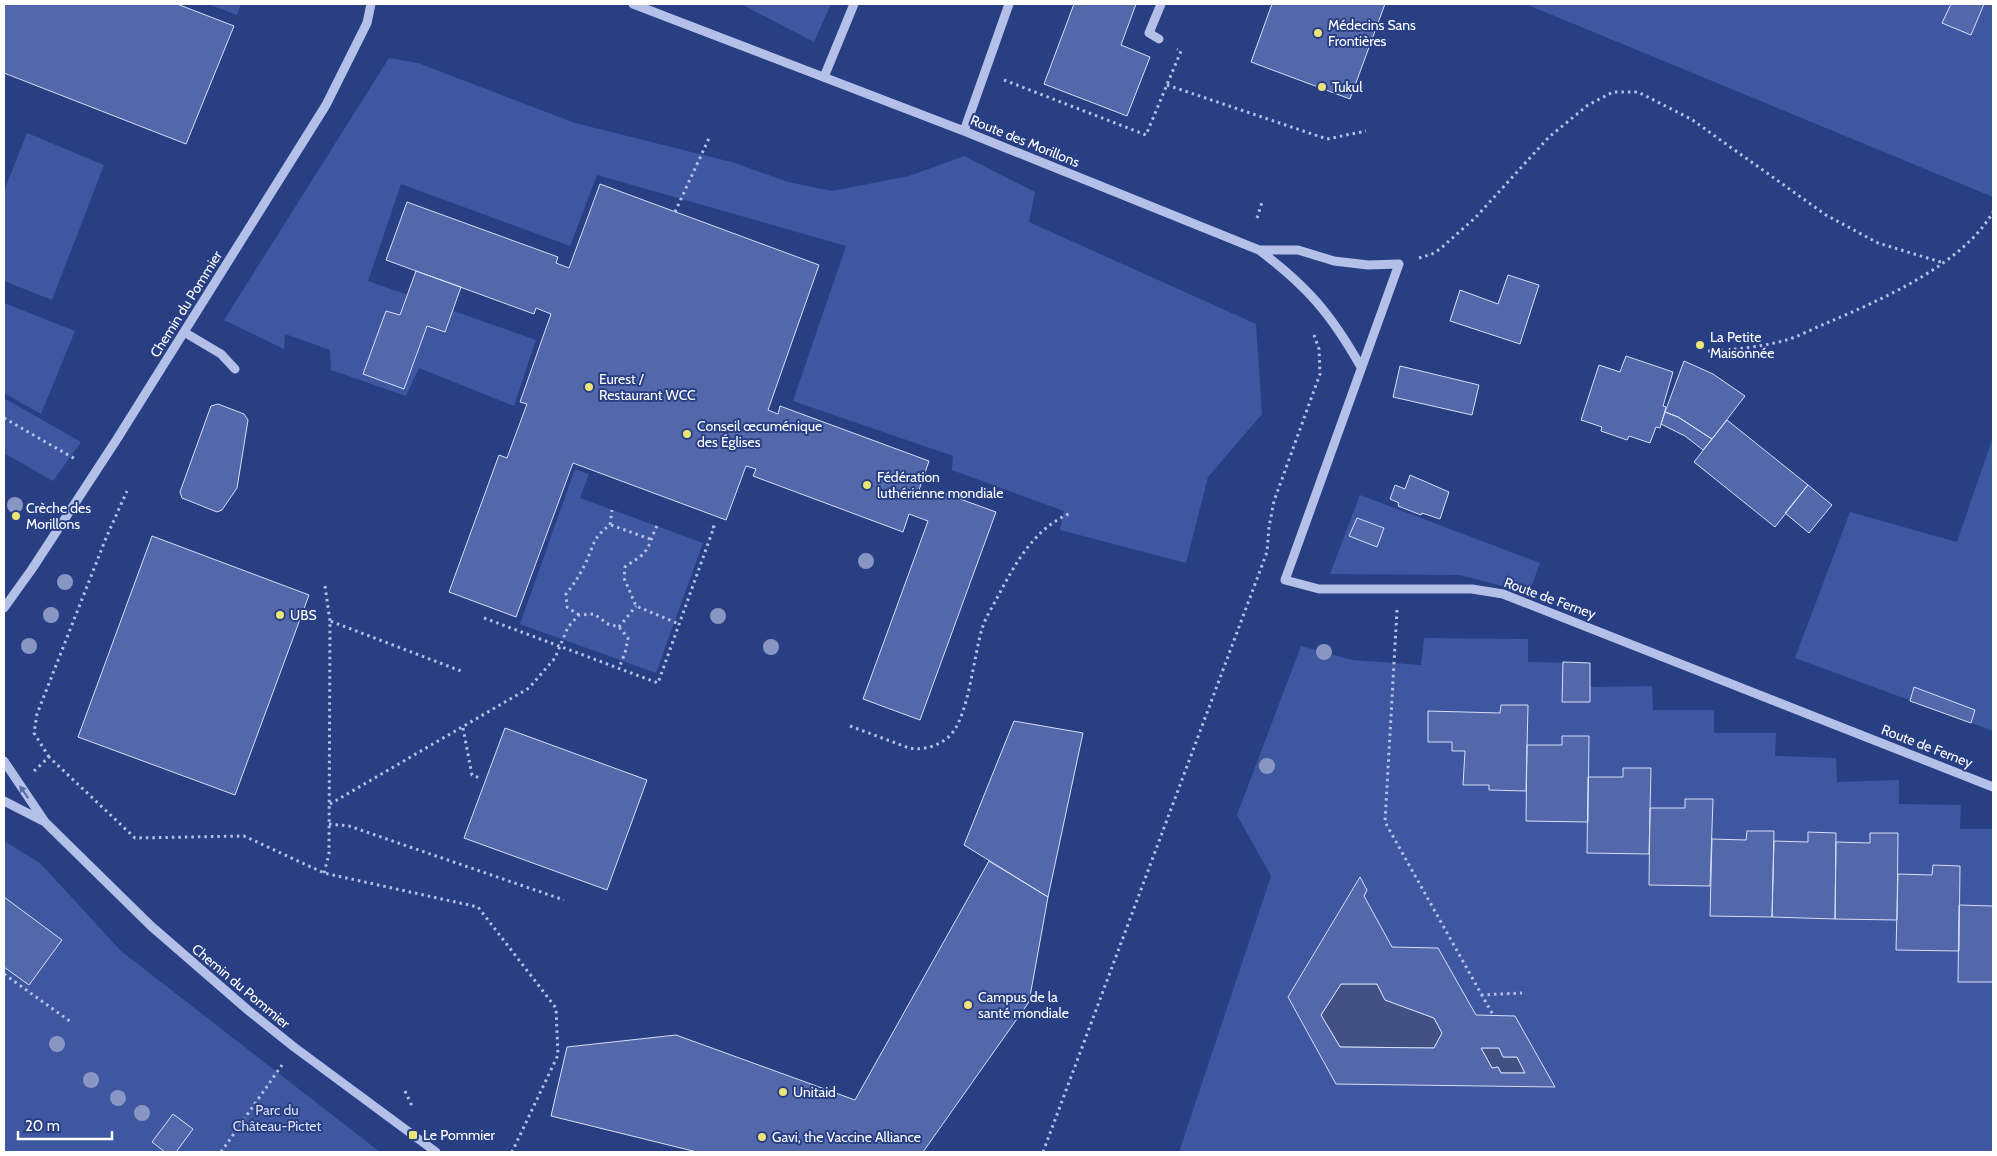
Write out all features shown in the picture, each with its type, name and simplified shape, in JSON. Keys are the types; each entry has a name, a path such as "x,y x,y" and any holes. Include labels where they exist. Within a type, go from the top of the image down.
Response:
{"street":[{"name":"Chemin du Pommier","path":"4,608 32,569 184,332 326,105 368,23 371,4"},
{"name":"Route des Morillons","path":"633,4 964,131 1259,250 1289,272 1314,297 1340,330 1361,367"},
{"path":"824,77 854,4"},
{"path":"964,131 1009,4"},
{"path":"1159,39 1149,33 1161,4"},
{"path":"1259,250 1298,250 1334,261 1368,265 1399,264"},
{"name":"Route de Ferney","path":"1399,264 1285,580 1319,590 1472,589 1503,594 1993,786"},
{"path":"184,332 221,354 235,369"},
{"name":"Chemin du Pommier","path":"4,761 45,822 151,926 198,969 294,1047 436,1152"},
{"name":"Chemin du Pommier","path":"4,801 45,822"}],"path":[{"path":"984,73 1146,135 1181,51 1159,39"},
{"path":"1167,85 1327,139 1366,131"},
{"path":"1399,264 1432,254 1440,249 1475,218 1549,137 1588,105 1612,92 1638,92 1691,119 1826,215 1878,243 1944,263"},
{"path":"675,212 710,136"},
{"path":"1257,218 1262,202"},
{"path":"1708,351 1741,350 1785,340 1872,303 1944,263 1986,225 1993,212"},
{"path":"1043,1152 1267,552 1274,501 1320,374 1319,349 1312,328"},
{"path":"4,418 77,460"},
{"path":"127,491 106,538 37,714 34,733 49,758 135,838 244,836 324,873 478,907 556,1008 558,1055 527,1124 512,1152"},
{"path":"612,510 610,525 600,532 590,548 587,561 577,580 566,594 567,607 579,615 594,614 608,624 619,628 628,638 626,653 619,668"},
{"path":"850,726 918,750 937,745 953,732 962,715 982,627 1006,581 1022,554 1049,524 1071,513"},
{"path":"610,525 650,539"},
{"path":"657,526 650,539 650,545 643,555 625,567 624,578 636,606 679,624"},
{"path":"484,618 658,683 714,527 708,526"},
{"path":"324,873 329,854 330,804 330,621 325,586"},
{"path":"619,628 636,606"},
{"path":"1397,610 1385,822 1493,1016"},
{"path":"330,804 530,688 556,658 568,627 579,615"},
{"path":"330,621 461,671"},
{"path":"463,728 472,775 480,778"},
{"path":"32,773 49,758"},
{"path":"329,824 350,826 564,900"},
{"path":"4,974 71,1022"},
{"path":"1481,995 1522,993"},
{"path":"221,1152 282,1064"},
{"path":"404,1091 412,1106"}],"green space":[{"path":"208,4 241,4 237,15"},
{"path":"741,4 831,4 814,42"},
{"path":"1993,4 1993,197 1528,5"},
{"path":"389,58 418,63 575,123 735,163 788,182 832,191 909,176 964,156 1035,192 1029,222 1256,324 1262,414 1208,477 1186,563 1060,530 1064,511 952,470 953,456 793,401 846,246 597,175 570,246 401,184 368,281 536,340 514,406 419,368 406,396 331,370 330,350 285,334 284,349 224,320"},
{"path":"27,133 104,165 52,300 4,281 4,191"},
{"path":"4,303 75,331 41,414 4,393"},
{"path":"4,398 81,442 53,481 4,453"},
{"path":"1993,437 1993,731 1795,658 1850,512 1957,542"},
{"path":"575,469 589,474 580,498 703,543 656,673 520,624"},
{"path":"1360,495 1540,563 1529,593 1460,575 1330,574"},
{"path":"1424,638 1528,639 1528,662 1590,663 1590,687 1652,686 1653,710 1714,710 1714,733 1776,733 1775,756 1836,758 1837,782 1899,780 1899,804 1961,805 1960,829 1993,829 1993,1152 1179,1152 1271,876 1237,815 1301,646 1352,660 1421,665"},
{"name":"Parc du Château-Pictet","path":"4,841 40,863 121,951 380,1152 4,1152"}],"shaded area":[{"path":"1341,984 1377,984 1385,1000 1434,1018 1442,1033 1434,1048 1340,1047 1321,1015"},
{"path":"1481,1048 1499,1048 1503,1057 1517,1057 1525,1073 1501,1073 1498,1067 1492,1068"}],"building":[{"path":"4,4 177,4 234,26 186,144 4,73"},
{"path":"1074,4 1136,4 1121,45 1150,57 1127,116 1044,84"},
{"name":"Médecins Sans Frontières","path":"1272,4 1385,4 1350,99 1251,62"},
{"path":"1951,4 1984,4 1971,35 1942,23"},
{"name":"Conseil œcuménique des Églises","path":"600,184 819,265 768,410 778,414 780,406 929,461 919,490 936,497 938,491 996,512 920,720 863,699 928,521 909,514 903,532 753,476 756,469 746,466 726,520 573,463 516,617 449,592 499,455 507,458 527,404 520,402 551,314 536,308 534,314 386,260 407,202 558,257 556,263 569,268"},
{"path":"416,271 461,287 445,332 427,326 404,389 363,374 386,311 400,315"},
{"path":"1508,275 1539,285 1520,344 1450,321 1460,290 1498,304"},
{"path":"1626,356 1673,372 1663,406 1666,407 1660,428 1656,427 1650,443 1629,436 1627,440 1601,431 1602,427 1581,420 1599,365 1620,372"},
{"path":"1684,361 1713,374 1745,396 1712,439 1678,417 1665,412"},
{"path":"1400,366 1479,385 1472,415 1393,397"},
{"path":"218,404 244,414 248,420 237,488 222,510 217,512 182,498 180,492 211,406"},
{"path":"1665,412 1678,417 1712,439 1703,450 1685,436 1661,424"},
{"path":"1727,420 1808,485 1775,527 1694,462"},
{"path":"1410,475 1449,492 1440,519 1422,513 1421,515 1398,506 1399,503 1390,499 1395,485 1405,489"},
{"path":"1808,485 1832,505 1809,533 1785,513"},
{"path":"1357,518 1384,528 1377,547 1349,536"},
{"path":"152,536 309,595 235,795 78,737"},
{"path":"1563,662 1590,663 1590,702 1562,702"},
{"path":"1914,687 1975,710 1971,723 1910,701"},
{"path":"1501,705 1528,705 1526,791 1489,790 1489,785 1463,785 1465,751 1452,751 1452,742 1428,742 1428,711 1500,713"},
{"path":"1014,721 1083,733 1048,897 964,845"},
{"path":"505,728 647,780 607,890 464,838"},
{"path":"1562,736 1589,736 1588,822 1526,821 1527,745 1562,745"},
{"path":"1623,768 1651,768 1649,854 1587,853 1588,777 1623,777"},
{"path":"1685,799 1713,799 1710,886 1649,885 1650,808 1685,808"},
{"path":"1747,831 1774,831 1772,917 1710,916 1712,839 1746,840"},
{"path":"1808,832 1836,833 1835,919 1772,917 1774,841 1808,842"},
{"path":"1870,833 1898,833 1897,920 1835,919 1836,842 1870,843"},
{"name":"Campus de la santé mondiale","path":"989,861 1048,897 1029,1002 923,1152 697,1152 551,1116 567,1047 676,1035 855,1100"},
{"path":"1933,865 1960,866 1959,951 1896,950 1898,874 1932,875"},
{"path":"1360,877 1367,890 1364,896 1392,947 1438,948 1476,1015 1515,1016 1555,1087 1336,1084 1288,997","holes":["1341,984 1377,984 1385,1000 1434,1018 1442,1033 1434,1048 1340,1047 1321,1015","1481,1048 1499,1048 1503,1057 1517,1057 1525,1073 1501,1073 1498,1067 1492,1068"]},
{"path":"4,897 62,940 29,985 4,967"},
{"path":"1959,905 1993,906 1993,982 1958,982"},
{"path":"173,1114 193,1129 176,1152 165,1152 152,1142"}],"place":[{"name":"Médecins Sans Frontières","path":"1318,33"},
{"name":"Tukul","path":"1322,87"},
{"name":"La Petite Maisonnée","path":"1700,345"},
{"name":"Eurest / Restaurant WCC","path":"589,387"},
{"name":"Conseil œcuménique des Églises","path":"687,434"},
{"name":"Fédération luthérienne mondiale","path":"867,485"},
{"name":"Crèche des Morillons","path":"16,516"},
{"name":"UBS","path":"280,615"},
{"name":"Campus de la santé mondiale","path":"968,1005"},
{"name":"Unitaid","path":"783,1092"},
{"name":"Le Pommier","path":"413,1135"},
{"name":"Gavi, the Vaccine Alliance","path":"762,1137"}]}
